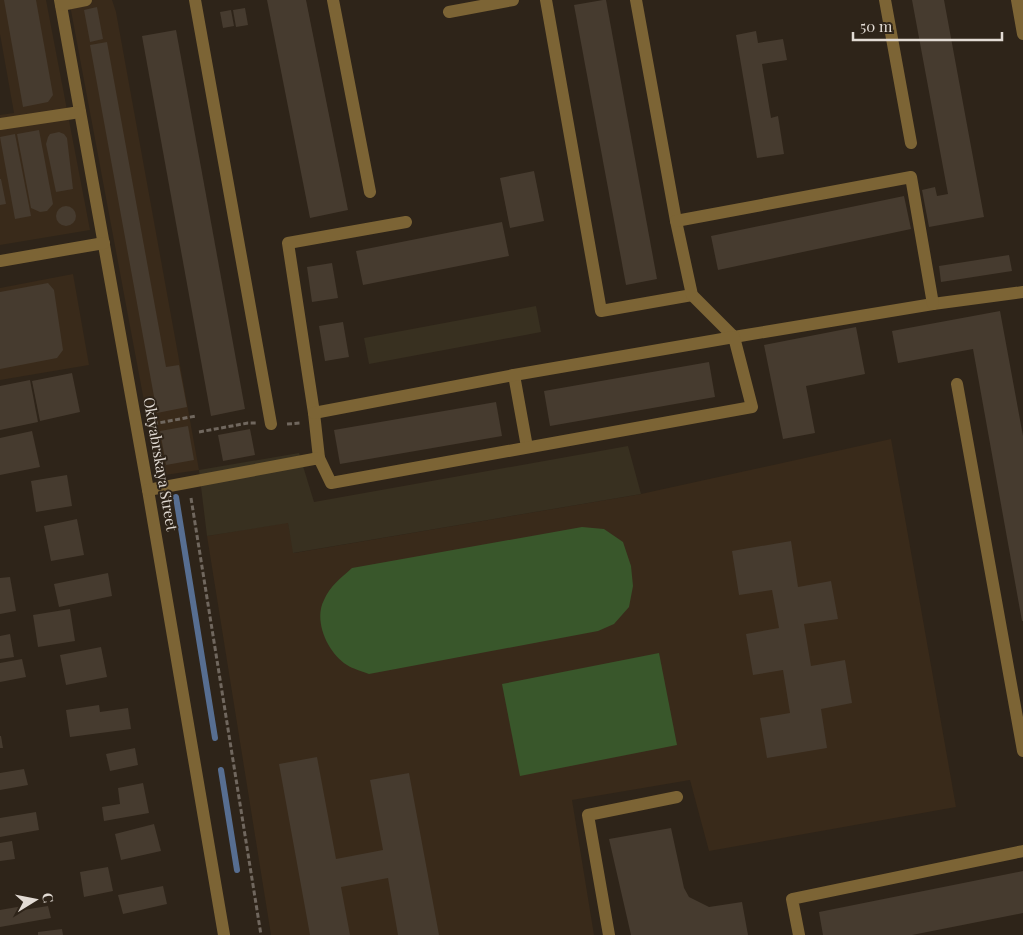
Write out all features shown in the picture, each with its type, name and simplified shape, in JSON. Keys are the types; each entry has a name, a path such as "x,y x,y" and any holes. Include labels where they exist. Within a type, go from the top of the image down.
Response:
{"street":[{"path":"60,2 86,0"},
{"path":"195,0 271,424"},
{"path":"333,0 370,192"},
{"path":"449,12 513,0"},
{"path":"546,0 601,311 692,295"},
{"path":"406,222 288,243 319,458 331,483 752,407 734,337 692,295 676,221 636,0"},
{"path":"885,0 911,143"},
{"path":"1017,0 1023,34"},
{"name":"Oktyabrskaya Street","path":"60,2 148,490 224,935"},
{"path":"0,124 80,112"},
{"path":"676,221 911,177 933,304"},
{"path":"0,261 104,243"},
{"path":"314,413 514,375 734,337 933,304 1023,292"},
{"path":"514,375 527,447"},
{"path":"957,384 1023,751"},
{"path":"148,490 319,458"},
{"path":"609,935 588,815 677,797"},
{"path":"799,935 792,899 1023,851"}],"path":[{"path":"153,424 196,416"},
{"path":"188,482 260,935"}],"shaded area":[{"path":"0,0 46,0 90,230 0,245 0,115 14,113 0,34"},
{"path":"69,0 112,0 116,12 199,470 158,476"},
{"path":"73,274 89,365 0,380 0,288"},
{"path":"536,306 541,332 369,364 364,338"},
{"path":"891,439 956,807 709,851 690,780 572,800 594,935 271,935 207,536 288,522 294,553 641,494"},
{"path":"628,446 641,494 293,553 288,523 207,536 199,470 299,453 314,502"}],"green space":[{"path":"582,527 604,529 623,542 631,566 633,586 629,607 614,624 598,631 369,674 340,660 328,645 324,636 320,617 326,595 352,568"},
{"path":"659,653 677,745 520,776 502,684"}],"building":[{"path":"4,0 36,0 53,95 48,102 23,107"},
{"path":"267,0 306,0 348,210 310,218"},
{"path":"606,0 657,279 626,285 574,5"},
{"path":"912,0 944,0 984,217 929,227 922,190 935,187 937,196 948,194"},
{"path":"97,7 103,39 90,42 84,10"},
{"path":"245,8 248,25 236,27 233,10"},
{"path":"231,10 234,26 223,28 220,12"},
{"path":"176,30 245,409 211,416 142,36"},
{"path":"756,31 758,43 783,39 787,60 762,64 771,118 778,116 784,154 757,158 736,35"},
{"path":"107,42 166,367 179,365 187,407 157,413 90,45"},
{"path":"39,130 53,204 47,211 40,212 31,208 17,134"},
{"path":"59,132 67,138 73,189 56,192 46,144 50,134"},
{"path":"15,134 31,216 15,219 0,137"},
{"path":"534,171 544,221 510,228 500,178"},
{"path":"0,179 6,204 0,205"},
{"path":"904,196 911,229 718,270 711,236"},
{"path":"66,206 73,209 76,216 73,223 66,226 59,223 56,216 59,209"},
{"path":"502,222 509,256 363,285 356,251"},
{"path":"1009,255 1012,271 941,282 939,266"},
{"path":"332,263 338,298 312,302 307,267"},
{"path":"48,283 54,290 63,350 57,358 0,369 0,292"},
{"path":"1000,311 1023,436 1023,621 973,349 898,363 892,331"},
{"path":"343,322 349,357 325,361 319,326"},
{"path":"856,327 865,374 806,386 815,433 783,439 764,345"},
{"path":"709,362 715,397 550,426 544,391"},
{"path":"72,373 80,412 40,421 32,381"},
{"path":"30,380 38,422 0,430 0,386"},
{"path":"496,402 502,436 340,464 334,430"},
{"path":"188,426 194,460 166,465 160,431"},
{"path":"250,429 255,455 223,461 218,435"},
{"path":"32,431 40,467 0,475 0,438"},
{"path":"67,475 72,506 36,512 31,481"},
{"path":"77,519 84,555 51,561 44,526"},
{"path":"791,541 798,587 831,581 838,619 804,624 811,666 845,660 852,703 821,709 827,748 767,758 760,718 790,713 783,670 753,675 746,634 779,628 772,590 739,595 732,551"},
{"path":"108,573 112,596 59,607 54,584"},
{"path":"10,577 16,611 0,614 0,578"},
{"path":"70,609 75,641 38,647 33,615"},
{"path":"10,634 14,657 0,659 0,636"},
{"path":"101,647 107,677 66,685 60,655"},
{"path":"22,659 26,677 0,682 0,663"},
{"path":"99,705 100,712 128,708 131,729 70,737 66,710"},
{"path":"1,736 3,748 0,748"},
{"path":"135,748 138,765 110,771 106,754"},
{"path":"317,757 336,859 383,850 370,780 409,773 439,935 398,935 388,878 341,887 350,935 310,935 279,764"},
{"path":"24,769 28,785 0,790 0,773"},
{"path":"143,783 149,813 104,821 102,807 120,804 118,788"},
{"path":"36,812 39,830 0,837 0,818"},
{"path":"154,824 161,851 121,860 115,834"},
{"path":"671,828 684,888 689,897 709,907 742,902 748,935 631,935 609,839"},
{"path":"12,841 15,859 0,861 0,843"},
{"path":"108,867 113,891 84,897 80,872"},
{"path":"1023,871 1023,913 912,935 823,935 819,912"},
{"path":"163,886 167,904 123,914 118,895"},
{"path":"23,906 23,910 48,906 51,918 0,927 0,910"},
{"path":"62,929 63,935 38,935 38,932"}],"waterway":[{"path":"176,497 215,738"},
{"path":"221,770 237,870"}]}
